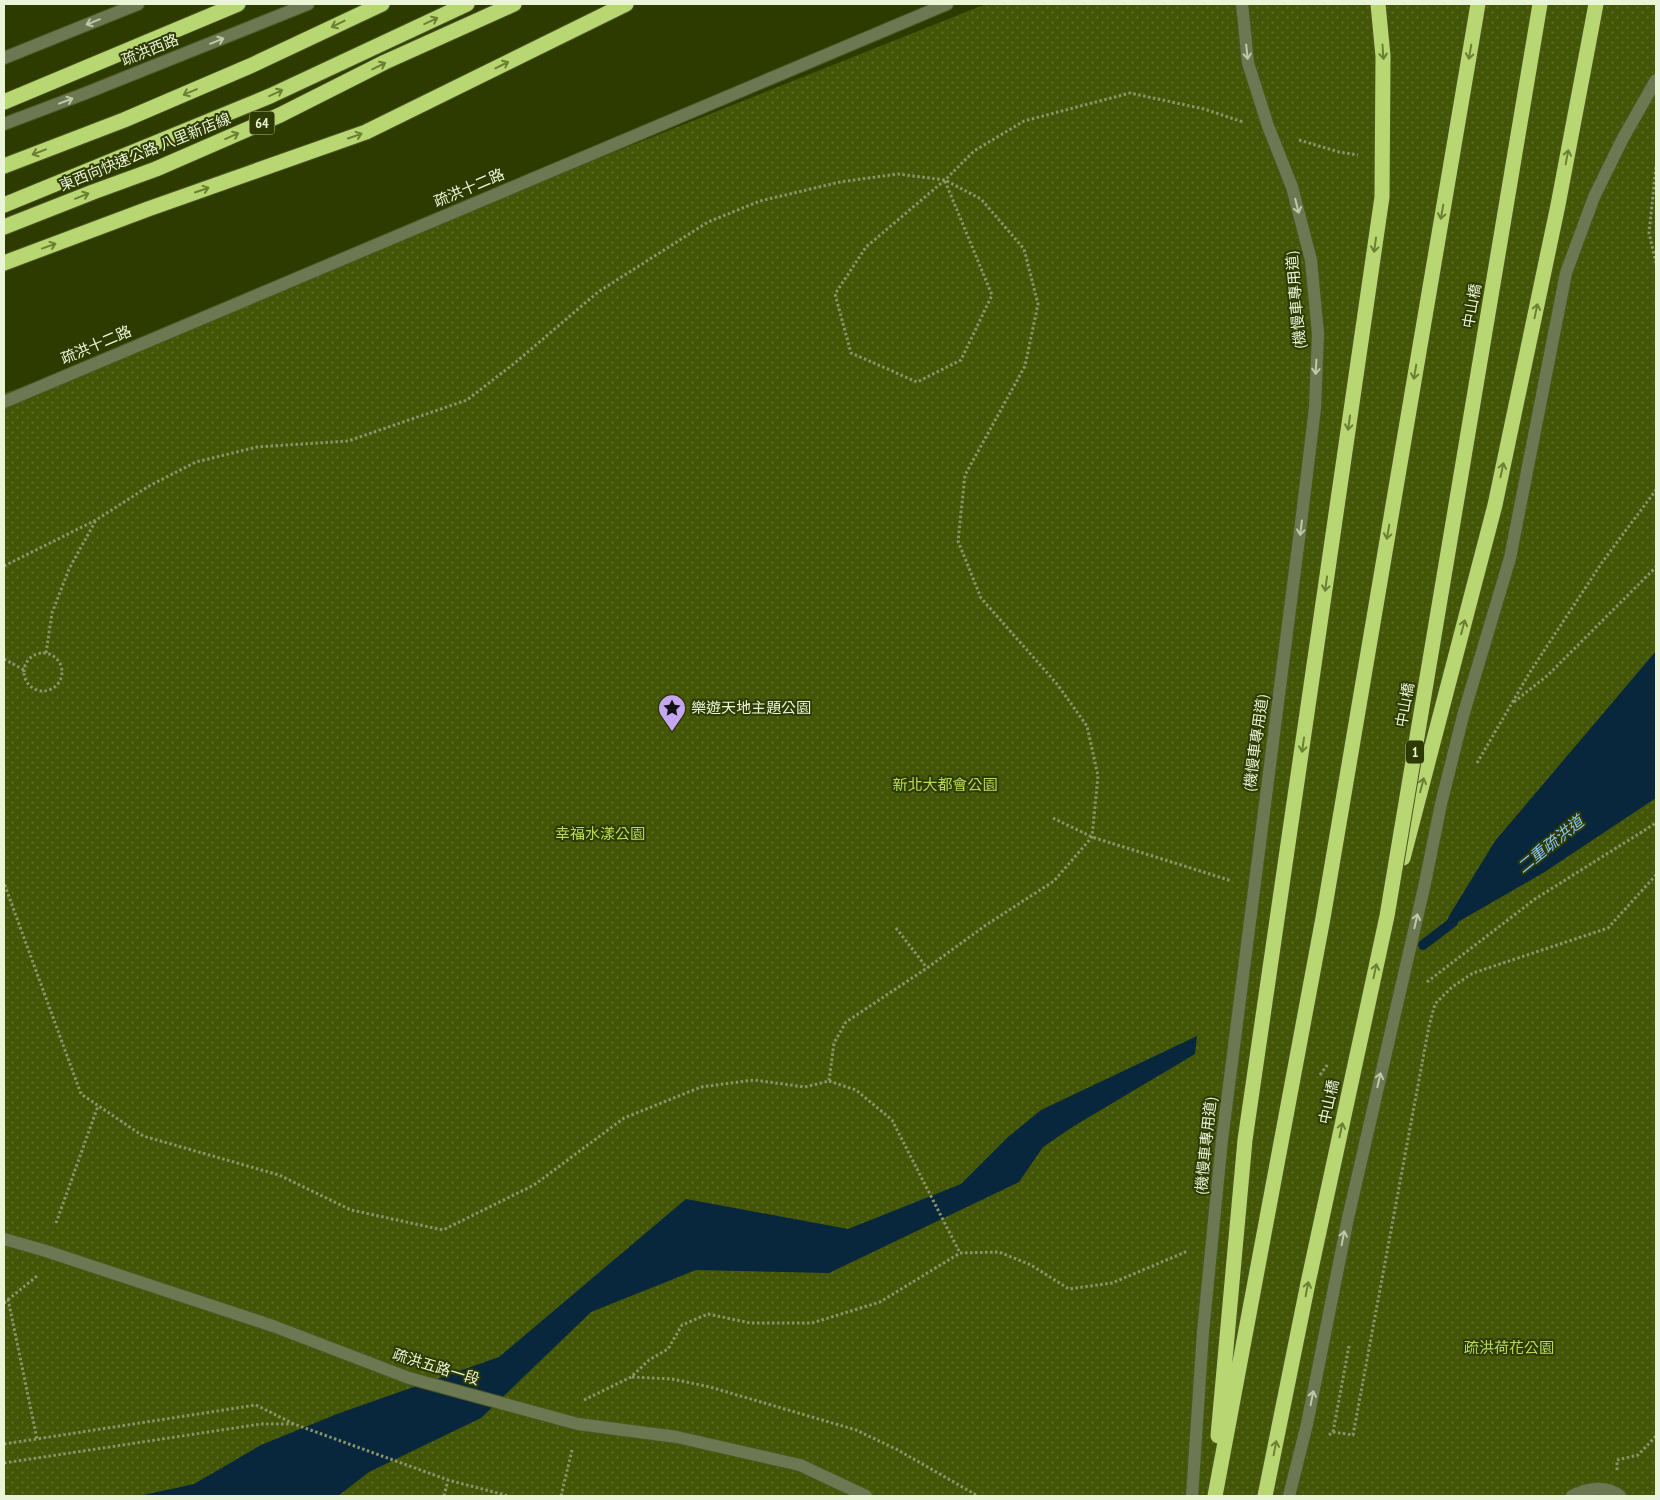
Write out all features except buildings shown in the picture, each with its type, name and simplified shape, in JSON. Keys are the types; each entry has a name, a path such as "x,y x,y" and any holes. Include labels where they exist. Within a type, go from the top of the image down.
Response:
{"highway":[{"path":"4,102 238,4"},
{"path":"4,166 124,120 223,78 382,4"},
{"path":"4,205 270,96 467,4"},
{"name":"東西向快速公路 八里新店線","path":"4,227 192,154 280,115 385,62 514,4"},
{"path":"4,262 366,132 626,4"},
{"path":"1214,1496 1245,1140 1382,197 1383,56 1378,4"},
{"path":"1214,1496 1323,918 1478,4"},
{"name":"中山橋","path":"1266,1496 1308,1283 1387,916 1540,4"},
{"path":"1387,916 1495,505 1558,205 1596,4"}],"street":[{"path":"4,58 138,4"},
{"name":"疏洪西路","path":"4,124 95,90 308,4"},
{"name":"疏洪十二路","path":"4,402 947,4"},
{"name":"(機慢車專用道)","path":"1192,1496 1203,1332 1222,1140 1315,408 1318,334 1311,260 1292,187 1268,126 1248,63 1242,4"},
{"path":"1289,1496 1307,1424 1348,1218 1441,804 1463,716 1510,558 1566,273 1594,197 1622,140 1656,80"},
{"name":"疏洪五路一段","path":"4,1238 273,1326 409,1378 578,1424 677,1437 800,1465 866,1496"},
{"path":"1572,1496 1587,1489 1602,1489 1618,1495"}],"path":[{"path":"945,180 992,295 961,360 917,382 851,353 835,294 866,247 945,180 974,151 1024,120 1130,93 1204,109 1249,124"},
{"path":"1294,138 1339,152 1365,156"},
{"path":"1656,167 1649,233 1656,263"},
{"path":"4,566 96,520 149,486 196,462 257,447 348,440 467,400 516,362 598,292 708,222 760,202 840,182 898,174 945,180 981,199 1024,249 1038,304 1025,366 965,476 958,541 982,598 1057,684 1086,726 1098,776 1092,837 1054,881 986,925 928,968 846,1022 834,1043 829,1081"},
{"path":"1473,770 1530,672 1603,561 1656,490"},
{"path":"46,653 52,613 69,569 96,520"},
{"path":"1511,704 1548,675 1656,567"},
{"path":"46,653 56,657 62,665 63,676 58,684 50,690 40,692 31,688 25,680 24,670 28,660 36,654 46,653"},
{"path":"4,659 24,670"},
{"path":"1052,818 1092,837 1240,884"},
{"path":"1422,986 1535,899 1656,823"},
{"path":"1349,1344 1333,1432 1353,1435 1427,1035 1436,1004 1452,987 1473,973 1608,928 1656,875"},
{"path":"4,883 81,1094 143,1136 279,1174 351,1210 443,1230 534,1185 624,1118 701,1087 754,1080 804,1087 829,1081 856,1090 892,1120 960,1253"},
{"path":"896,928 928,968"},
{"path":"1317,1079 1329,1063"},
{"path":"56,1223 98,1106"},
{"path":"584,1400 631,1377 649,1360 668,1349 682,1324 708,1314 750,1323 812,1323 880,1302 960,1253 999,1252 1031,1265 1069,1289 1112,1283 1194,1248"},
{"path":"4,1303 37,1276"},
{"path":"8,1299 37,1439"},
{"path":"631,1377 672,1379 710,1387 856,1430 898,1450 978,1496"},
{"path":"4,1444 256,1405 294,1424 448,1480 509,1496"},
{"path":"4,1463 262,1424 294,1424"},
{"path":"1618,1495 1617,1460 1638,1455 1656,1436"},
{"path":"561,1496 572,1450"},
{"path":"444,1496 448,1480"}],"green space":[{"name":"幸福水漾公園","path":"986,4 1656,4 1656,1496 4,1496 4,393 30,385"}],"water":[{"name":"二重疏洪道","path":"1656,651 1656,798 1543,873 1444,930 1449,916 1495,841"},
{"path":"1197,1036 1195,1054 1074,1126 1043,1147 1019,1182 829,1273 696,1270 591,1312 481,1418 369,1472 338,1496 139,1496 194,1484 261,1445 337,1414 499,1357 686,1199 848,1229 961,1184 1008,1137 1041,1110"}],"waterway":[{"path":"1423,945 1453,922"}],"place":[{"name":"樂遊天地主題公園","path":"672,732"}],"park label":[{"name":"新北大都會公園","path":"945,785"},
{"name":"疏洪荷花公園","path":"1509,1348"}]}
